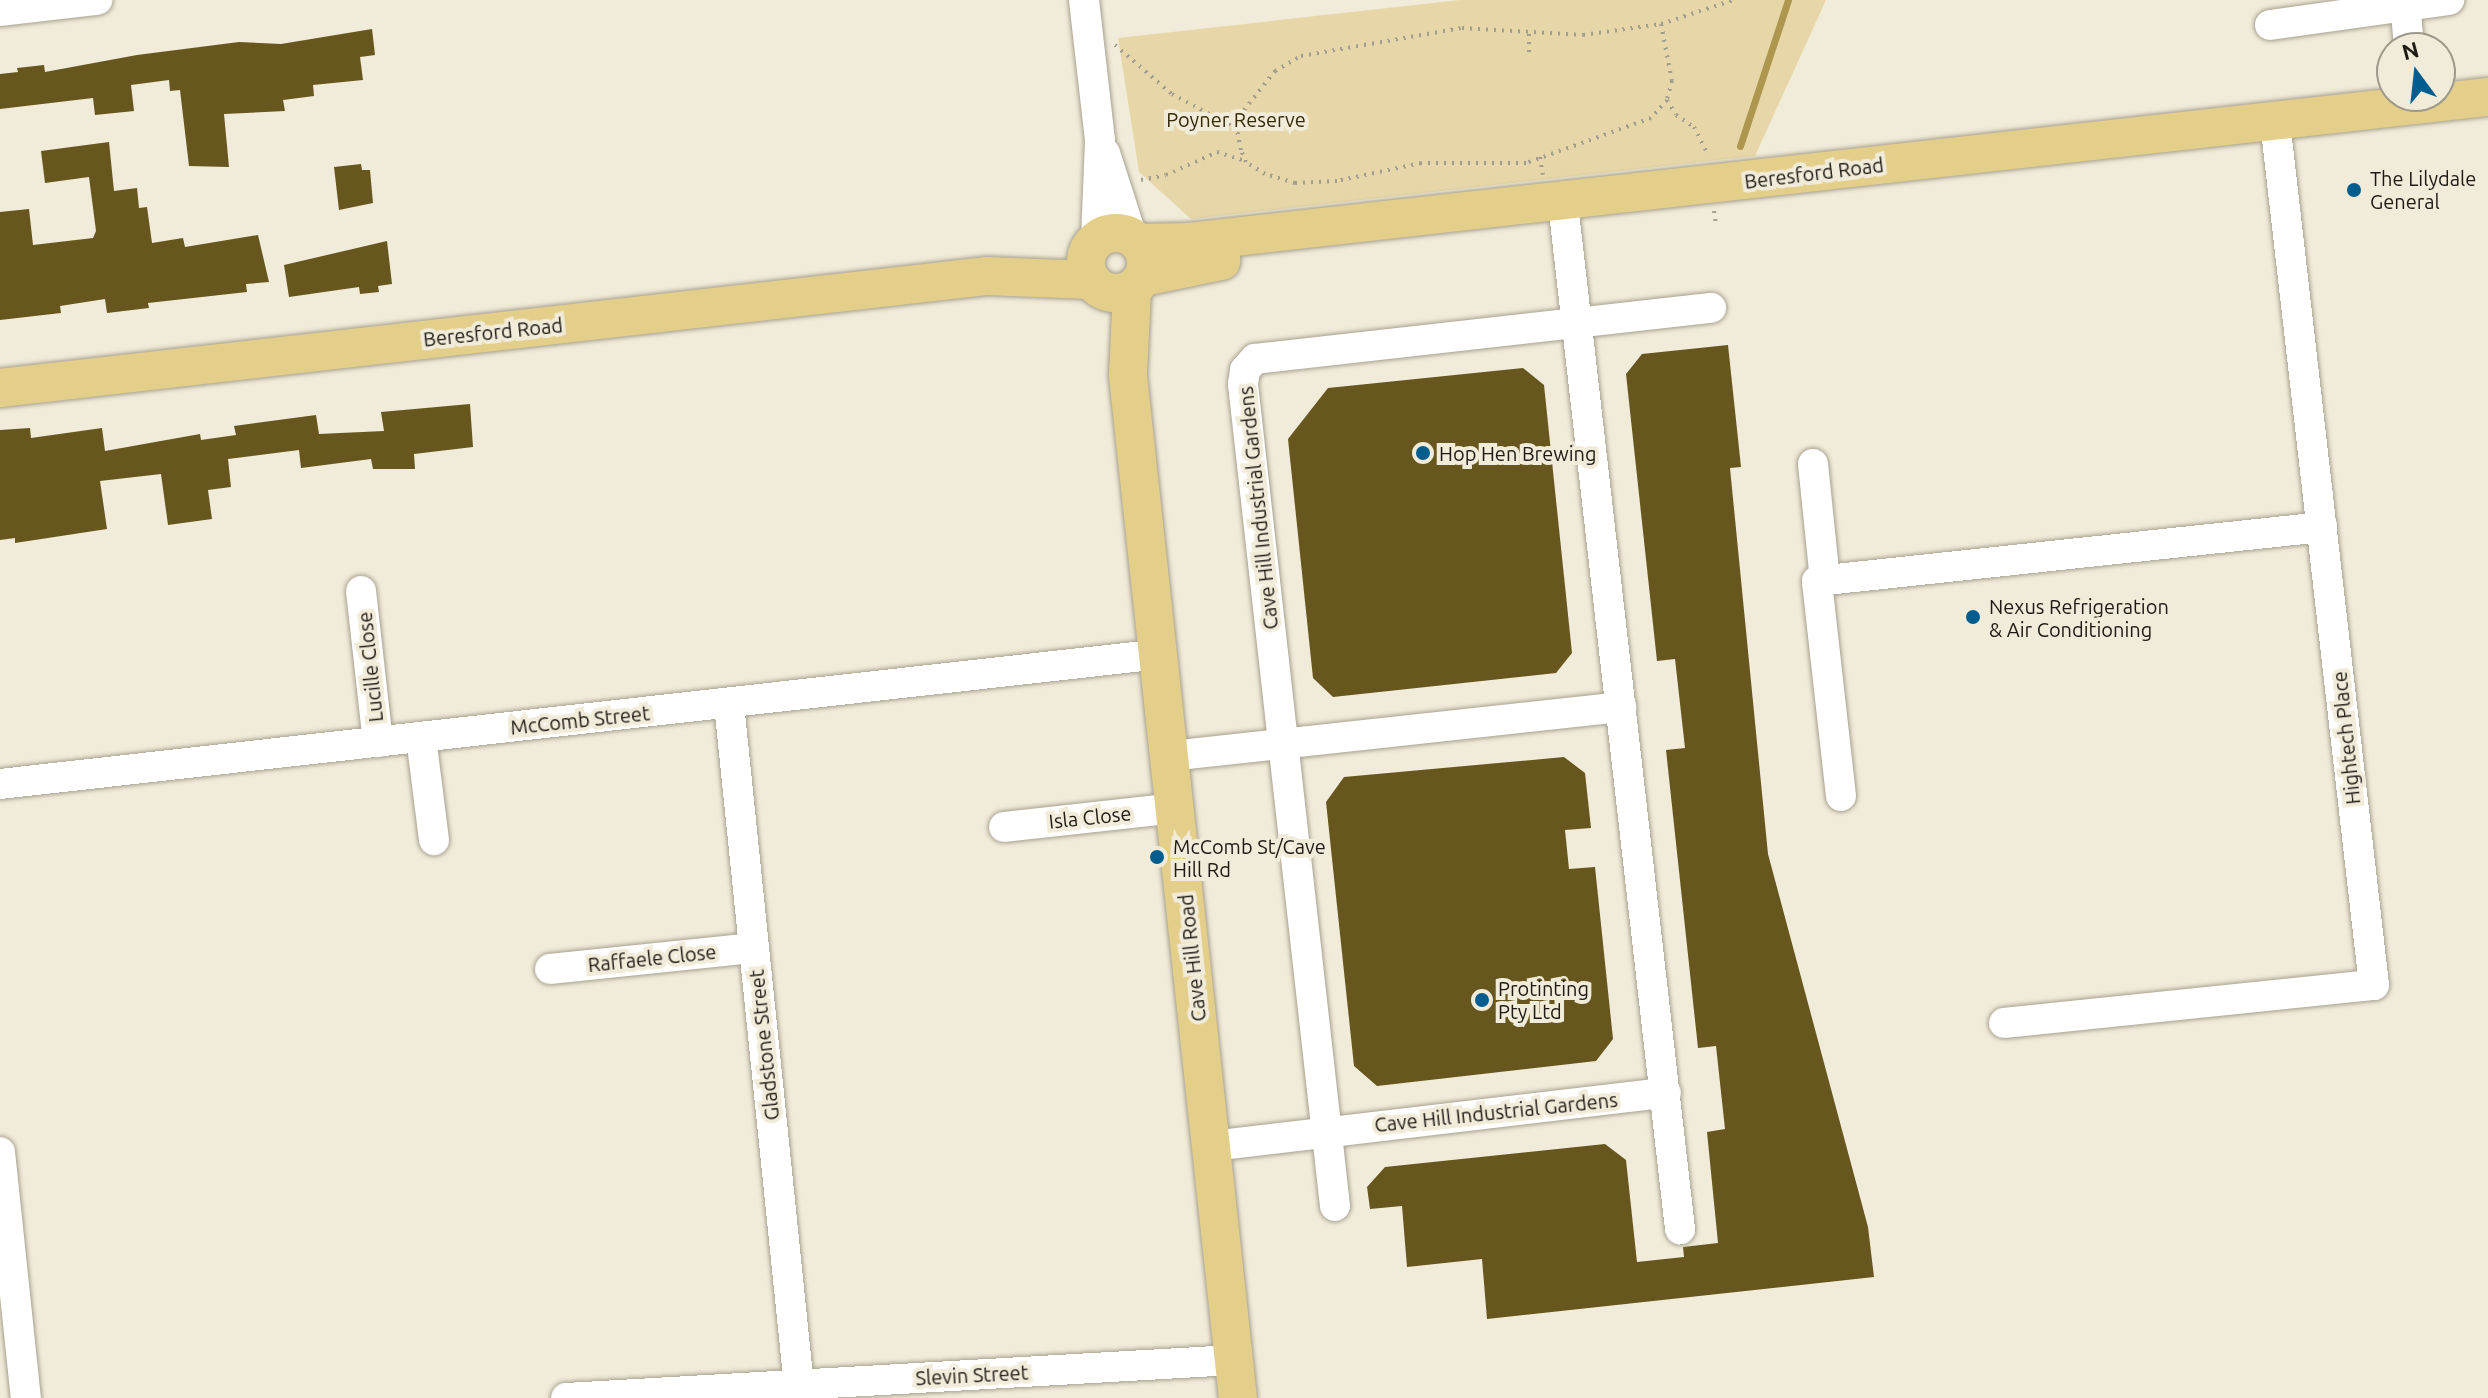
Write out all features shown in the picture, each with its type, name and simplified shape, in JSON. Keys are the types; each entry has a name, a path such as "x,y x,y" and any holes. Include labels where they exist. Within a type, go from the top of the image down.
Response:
{"main road":[{"name":"Beresford Road","path":"2456,102 2488,97"},
{"name":"Beresford Road","path":"0,388 986,276 1115,263 1200,263 1565,221 2276,132 2396,112"},
{"name":"Beresford Road","path":"2436,112 2488,119"},
{"name":"Beresford Road","path":"1115,263 1189,242 2276,132"},
{"name":"Cave Hill Road","path":"1115,263 1160,654 1238,1398"}],"street":[{"path":"0,11 97,0"},
{"name":"Cave Hill Road","path":"1084,0 1115,263"},
{"path":"2270,25 2405,2 2449,0"},
{"path":"2405,2 2408,32"},
{"name":"Hightech Place","path":"2004,1023 2374,985 2276,132"},
{"name":"Cave Hill Road","path":"1100,140 1119,194 1115,263"},
{"path":"1565,221 1680,1229"},
{"name":"Cave Hill Industrial Gardens","path":"1335,1206 1243,384 1245,370 1255,359 1711,308"},
{"path":"1813,464 1825,580"},
{"path":"1841,796 1817,581 2322,527"},
{"name":"Lucille Close","path":"361,591 378,742"},
{"name":"McComb Street","path":"0,784 1160,654"},
{"name":"Gladstone Street","path":"729,704 799,1386"},
{"path":"1170,756 1621,707"},
{"path":"421,737 434,840"},
{"name":"Isla Close","path":"1004,827 1175,808"},
{"name":"Raffaele Close","path":"550,969 754,948"},
{"name":"Cave Hill Industrial Gardens","path":"1212,1146 1666,1093"},
{"path":"0,1152 26,1398"},
{"name":"Slevin Street","path":"566,1398 799,1386 841,1390 1234,1360"}],"path":[{"path":"1246,162 1237,129 1244,110 1275,71 1301,56 1462,28 1529,34 1615,33 1661,24 1733,0"},
{"path":"1661,24 1671,55 1667,100 1676,115 1694,127 1708,160"},
{"path":"1529,34 1529,55"},
{"path":"1089,40 1114,44 1172,94 1237,129"},
{"path":"1119,194 1134,195 1133,181 1166,175 1217,152 1295,183 1337,181 1421,163 1526,163 1636,128 1667,100"}],"green space":[{"name":"Poyner Reserve","path":"1460,0 1826,0 1755,156 1191,219 1139,172 1118,38"}],"building":[{"path":"372,29 375,55 360,57 363,80 313,85 314,96 283,100 285,111 224,114 229,167 189,166 180,90 170,91 169,80 131,85 134,111 95,115 93,98 0,109 0,74 18,72 17,68 44,65 45,72 137,55 239,42 281,44"},
{"path":"109,142 114,191 137,188 139,208 147,207 152,243 183,238 185,247 258,235 269,282 246,284 247,292 148,303 149,308 107,313 105,299 60,306 61,313 0,320 0,212 29,209 33,245 93,238 96,231 89,177 45,183 41,151"},
{"path":"361,164 362,170 370,170 373,203 339,210 334,167"},
{"path":"387,241 392,284 378,286 379,292 360,294 359,287 289,297 284,265"},
{"path":"1728,345 1741,467 1730,468 1768,854 1868,1227 1874,1277 1487,1319 1482,1259 1407,1267 1402,1206 1370,1209 1367,1187 1385,1167 1605,1144 1626,1160 1637,1262 1684,1257 1683,1247 1718,1243 1707,1132 1725,1129 1716,1046 1698,1048 1666,750 1685,748 1675,659 1657,661 1626,374 1642,354"},
{"path":"1523,368 1544,385 1572,653 1556,673 1333,697 1313,678 1288,439 1328,388"},
{"path":"470,404 473,447 414,454 415,469 373,469 371,459 301,468 299,450 228,459 231,487 208,490 212,519 168,525 161,474 100,481 107,529 15,543 15,538 0,540 0,430 30,428 31,438 102,428 105,451 200,434 201,440 236,435 234,426 316,415 319,434 384,431 381,412"},
{"path":"1564,757 1585,773 1591,828 1565,830 1569,869 1595,867 1613,1039 1596,1061 1377,1086 1354,1066 1326,802 1344,777"}],"waterway":[{"path":"1740,146 1788,0"}],"place":[{"name":"The Lilydale General","path":"2354,190"},
{"name":"Hop Hen Brewing","path":"1423,453"},
{"name":"Nexus Refrigeration & Air Conditioning","path":"1973,617"},
{"name":"McComb St/Cave Hill Rd","path":"1157,857"},
{"name":"Protinting Pty Ltd","path":"1482,1000"}]}
